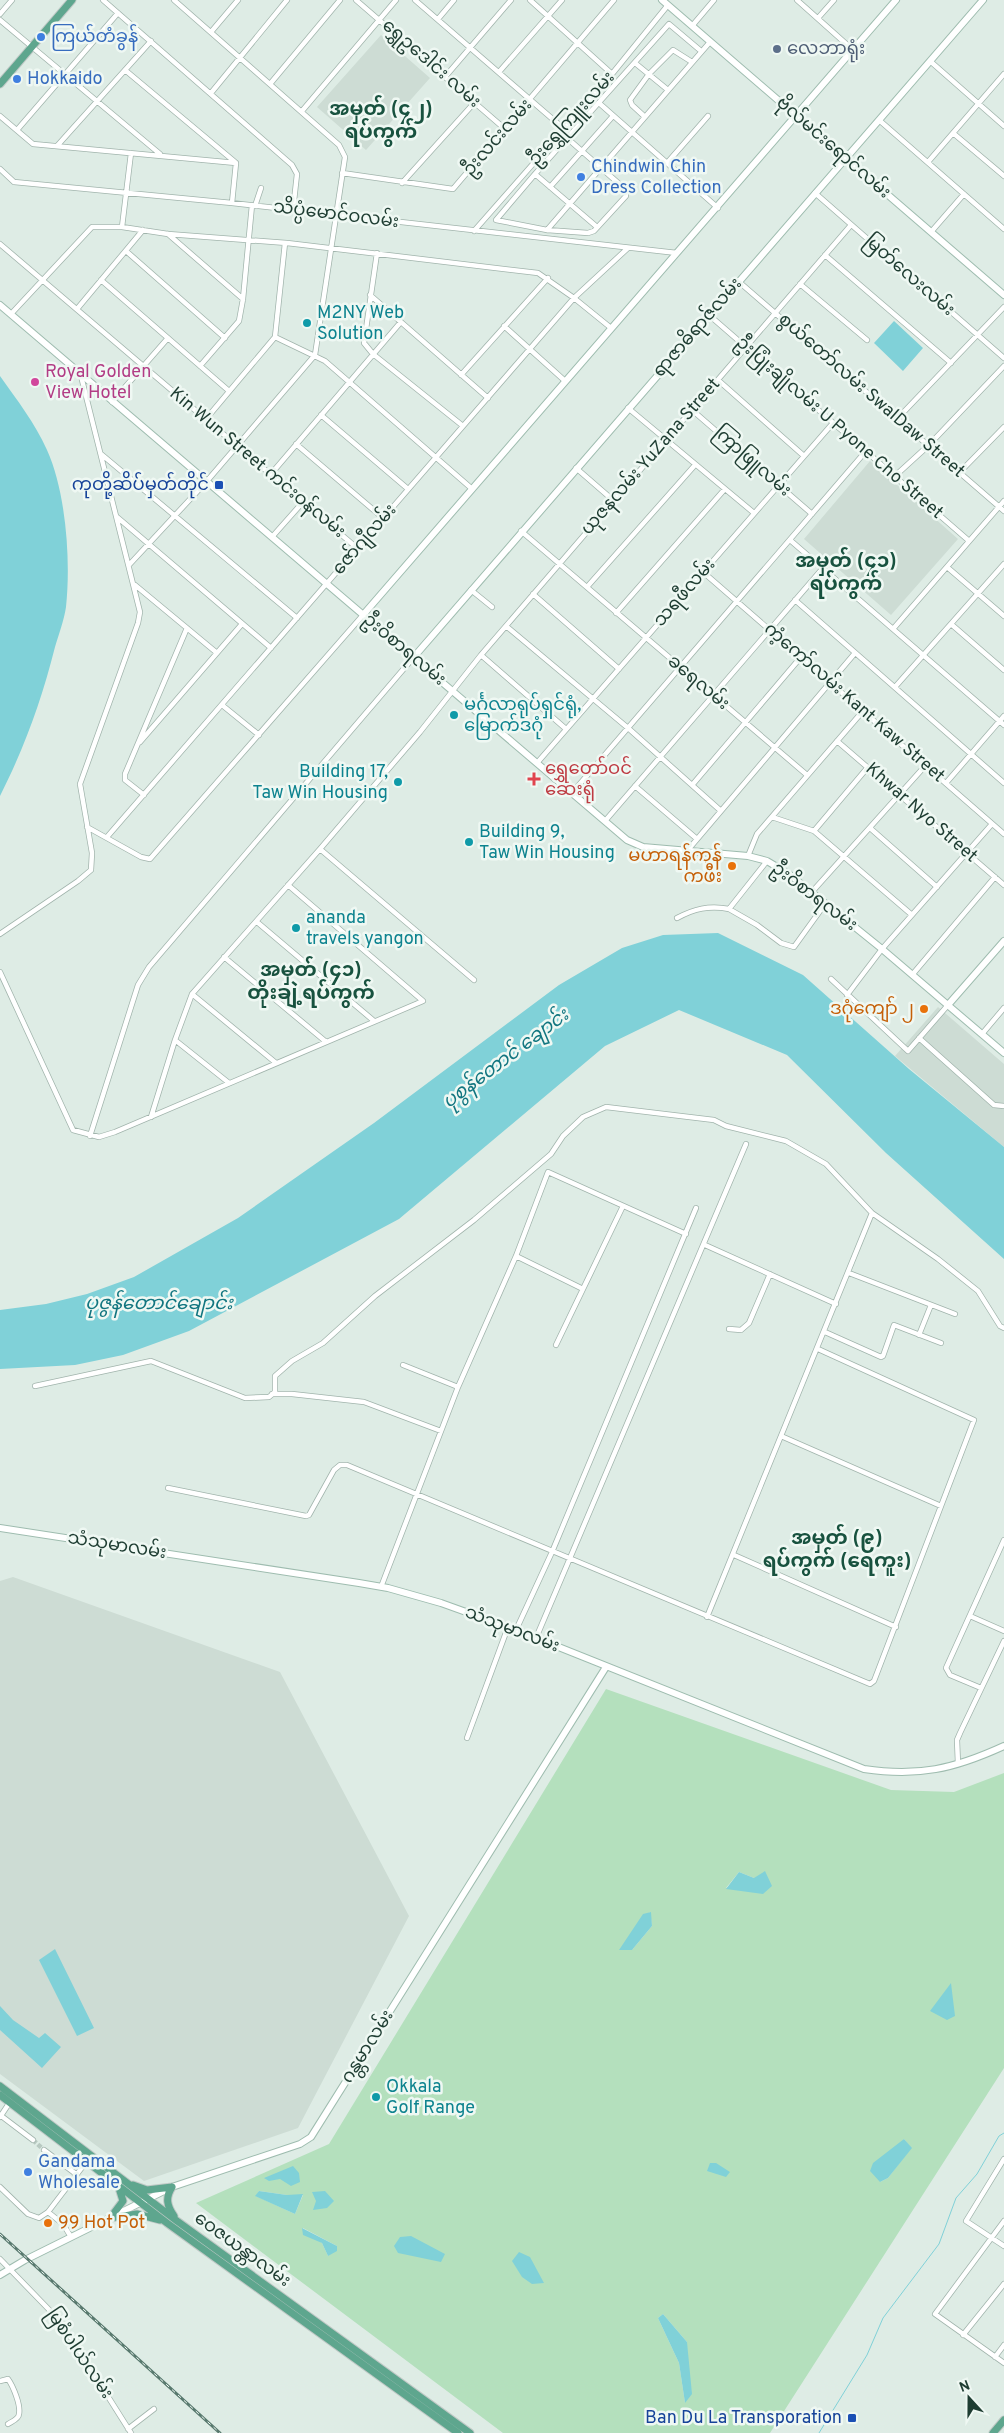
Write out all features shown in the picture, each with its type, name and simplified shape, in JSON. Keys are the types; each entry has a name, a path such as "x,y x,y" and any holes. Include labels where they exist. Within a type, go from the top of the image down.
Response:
{"main road":[{"path":"0,84 72,0"},
{"path":"367,619 471,488 564,380 798,119 896,0"},
{"name":"ရာဇာဓိရာဇ်လမ်း","path":"413,657 816,193 840,156 879,120 983,0"},
{"name":"ဗိုလ်မင်းရောင်လမ်း","path":"665,2 840,156 1004,295"},
{"name":"ဦးဝိစာရလမ်း","path":"0,305 627,840 643,847 748,856 767,861 789,874 882,948 1004,1053"},
{"path":"948,1005 1004,941"},
{"name":"သံသုမာလမ်း","path":"0,1528 381,1587 441,1603 516,1630 864,1768 892,1773 917,1773 958,1765 1004,1746"},
{"name":"ဂန္တမာလမ်း","path":"0,2275 9,2268 147,2198 172,2187 300,2144 311,2137 606,1667"},
{"name":"ဝေဇယန္တာလမ်း","path":"0,2086 12,2100 86,2161 147,2198 176,2221 470,2433"},
{"name":"ဝေဇယန္တာလမ်း","path":"0,2095 12,2100 121,2183 140,2202 167,2223 458,2433"},
{"path":"110,2218 123,2201 121,2183 147,2190 172,2187"},
{"path":"172,2187 167,2201 176,2221"},
{"path":"110,2218 137,2214 167,2223"},
{"path":"993,2433 1004,2420"}],"street":[{"path":"0,14 12,0"},
{"path":"103,0 212,92 292,165 297,174 293,210"},
{"path":"129,565 150,546 315,355 345,158 340,145 239,58 181,2 174,0"},
{"path":"211,32 238,0"},
{"path":"212,92 287,0"},
{"path":"270,84 340,0"},
{"name":"ရွှေဥဒေါင်း လမ်း","path":"356,0 505,129"},
{"path":"302,111 396,0"},
{"path":"415,0 532,99 563,128"},
{"path":"438,19 454,0"},
{"path":"445,76 511,0"},
{"path":"530,0 612,74"},
{"path":"499,72 562,0"},
{"name":"ဦးလင်းလမ်း","path":"342,173 453,189 532,99 614,0"},
{"path":"692,26 714,0"},
{"path":"797,0 853,50"},
{"path":"818,18 834,0"},
{"name":"ဦးရွှေကြူးလမ်း","path":"474,231 612,74 665,2"},
{"path":"17,130 118,13"},
{"path":"0,20 64,76 161,155"},
{"path":"567,138 627,192 597,227 588,233 547,230 496,220 535,174 634,62 669,24 701,51"},
{"path":"57,146 151,41"},
{"path":"547,230 710,42"},
{"path":"645,117 632,105 630,100 649,74 673,50 692,62"},
{"path":"930,61 1004,126"},
{"path":"634,62 668,90"},
{"path":"125,70 236,163"},
{"path":"928,162 1004,74"},
{"path":"402,183 475,102"},
{"path":"598,103 718,208"},
{"path":"0,116 33,144 236,163"},
{"path":"550,187 613,116"},
{"path":"667,163 708,116"},
{"path":"879,120 1004,229"},
{"path":"953,133 1004,176"},
{"path":"122,227 131,153"},
{"path":"232,203 236,163"},
{"name":"သိပ္ပံမောင်ဝလမ်း","path":"0,169 14,182 254,205 677,253"},
{"path":"535,174 597,227"},
{"path":"200,366 239,321 244,298 254,205 261,188"},
{"name":"မြတ်လေးလမ်း","path":"816,193 1004,358"},
{"path":"931,232 964,194"},
{"name":"ယုဇနလမ်း YuZana Street","path":"192,994 320,849 533,594 851,225"},
{"path":"11,314 92,227 122,227 168,234 332,248 538,273 548,278 611,328"},
{"path":"77,309 143,230"},
{"path":"168,234 244,298"},
{"path":"206,419 275,337 285,243"},
{"name":"Kin Wun Street ကင်းဝန်လမ်း","path":"0,244 41,281 77,309 357,548"},
{"name":"ဇော်ဂျီလမ်း","path":"107,837 574,298 628,248"},
{"path":"126,251 225,338"},
{"path":"377,253 363,341 373,354 463,426"},
{"path":"825,255 950,363"},
{"path":"461,375 548,278"},
{"path":"101,280 229,391"},
{"name":"စွယ်တော်လမ်း SwalDaw Street","path":"738,281 1004,511"},
{"path":"800,284 867,340"},
{"path":"370,295 488,398"},
{"path":"897,419 1004,307"},
{"name":"ဦးပြုံးချိုလမ်း U Pyone Cho Street","path":"709,315 968,540"},
{"path":"271,474 400,323"},
{"path":"504,326 564,380"},
{"path":"275,337 325,361 471,488"},
{"path":"112,402 168,338"},
{"path":"895,476 928,446 1004,366"},
{"path":"0,934 78,881 91,870 92,853 80,784 138,623 140,612 81,376"},
{"path":"718,380 804,456"},
{"path":"628,408 724,490 754,513"},
{"name":"ကြာဖြူလမ်း","path":"692,410 812,514"},
{"path":"321,415 408,489"},
{"name":"သရဖီလမ်း","path":"537,763 833,423"},
{"path":"960,472 1004,427"},
{"path":"296,444 384,518"},
{"path":"572,793 866,451"},
{"path":"100,453 176,515 296,618"},
{"path":"587,587 695,465"},
{"path":"576,468 614,501"},
{"path":"616,613 724,490"},
{"path":"893,629 968,540 1004,501"},
{"path":"272,537 303,502"},
{"path":"116,516 271,648"},
{"name":"ခရေလမ်း","path":"521,531 807,776"},
{"path":"790,540 1004,725"},
{"path":"895,687 1004,564"},
{"path":"947,567 1004,616"},
{"path":"605,821 823,568"},
{"name":"ကံ့ကော်လမ်း Kant Kaw Street","path":"703,572 1004,834"},
{"path":"135,586 217,653"},
{"path":"471,590 492,607"},
{"path":"533,594 619,669"},
{"path":"795,600 1004,783"},
{"path":"87,827 140,857 150,859 259,735 367,619"},
{"path":"136,746 242,624"},
{"path":"950,624 1004,670"},
{"path":"506,626 628,728 693,784 721,811"},
{"path":"144,795 124,777 187,628"},
{"path":"687,851 856,653"},
{"path":"481,656 566,729"},
{"path":"90,1136 138,985 149,967 413,657"},
{"path":"693,784 801,657"},
{"path":"222,705 259,735"},
{"path":"748,856 757,834 863,711"},
{"path":"946,783 1004,716"},
{"name":"Khwar Nyo Street","path":"837,741 1004,884"},
{"path":"812,893 926,766"},
{"path":"814,831 868,768"},
{"path":"635,786 696,839"},
{"path":"772,817 814,831 912,915"},
{"path":"847,995 882,948 992,824"},
{"path":"870,828 937,887"},
{"path":"320,849 474,980"},
{"path":"729,910 767,861"},
{"path":"912,975 995,877"},
{"path":"0,972 73,1130 99,1137 151,1117 324,1041 423,1001 288,886"},
{"path":"677,918 691,910 706,907 729,910 757,925 781,943 794,947 825,904"},
{"path":"257,922 374,1021"},
{"path":"224,957 324,1041"},
{"path":"831,979 908,1051 948,1005"},
{"path":"151,1117 175,1040 192,994 276,1063"},
{"path":"982,1034 1004,1008"},
{"path":"919,1038 994,1106 1004,1106"},
{"path":"175,1040 229,1083"},
{"path":"35,1386 151,1361 246,1398 269,1397 275,1392 275,1376 292,1361 323,1343 375,1296 474,1220 551,1154 563,1136 583,1117 606,1107 714,1120 726,1126 786,1141 826,1164 872,1214 938,1259 978,1291 1000,1326 1004,1328"},
{"path":"536,1638 746,1144"},
{"path":"381,1587 458,1387 516,1256 548,1172 686,1234"},
{"path":"556,1345 623,1206"},
{"path":"516,1630 552,1552 696,1208"},
{"path":"707,1617 872,1214"},
{"path":"705,1244 836,1304"},
{"path":"516,1256 583,1289"},
{"path":"849,1273 955,1314"},
{"path":"729,1329 741,1330 750,1322 770,1274"},
{"path":"918,1335 931,1305"},
{"path":"825,1332 881,1357 894,1325 941,1343"},
{"path":"168,1488 306,1516 310,1515 334,1470 344,1464 870,1684 874,1681 896,1627 974,1420 818,1349"},
{"path":"403,1365 458,1387"},
{"path":"272,1394 292,1394 364,1402 441,1431"},
{"path":"781,1436 941,1506"},
{"path":"981,1688 950,1675 946,1668 1004,1540"},
{"path":"734,1555 896,1627"},
{"path":"970,1616 1004,1631"},
{"path":"467,1738 508,1628"},
{"path":"958,1765 958,1740 1004,1641"},
{"path":"12,2100 0,2116 33,2140"},
{"path":"44,2150 76,2174"},
{"path":"1004,2159 966,2220 1004,2246"},
{"path":"0,2187 33,2218 39,2218 48,2212 86,2161"},
{"path":"48,2212 63,2224 71,2237"},
{"path":"1004,2221 935,2315 1004,2363"},
{"name":"မြစံပါယ်လမ်း","path":"0,2258 62,2322 129,2431"},
{"path":"964,2335 1004,2284"},
{"path":"995,2357 1004,2345"},
{"path":"0,2381 8,2379 19,2412 18,2417 8,2424"},
{"path":"129,2431 154,2409"}],"shaded area":[{"path":"381,35 430,78 366,150 317,107"},
{"path":"870,461 958,539 891,615 804,539"},
{"path":"938,1007 1004,1064 1004,1147 895,1056"},
{"path":"13,1577 280,1672 409,1916 298,2128 144,2181 0,2074 0,1581"}],"green space":[{"path":"606,1689 891,1790 954,1792 1004,1773 1004,2068 770,2433 503,2433 196,2203 329,2144","holes":["739,1872 754,1878 726,1888","650,1912 652,1926 632,1950","904,2139 911,2148 888,2178 880,2182","259,2191 303,2195 295,2214 256,2196","302,2228 337,2246 328,2256 322,2243","663,2314 687,2342 685,2403 679,2363 658,2318"]}],"water":[{"path":"894,321 923,348 903,371 874,343"},
{"path":"0,376 37,430 53,467 63,506 68,569 66,607 63,622 44,686 25,741 0,796"},
{"path":"718,933 803,975 909,1069 1004,1147 1004,1259 886,1153 787,1055 679,1010 605,1046 399,1219 189,1331 123,1355 75,1365 0,1369 0,1310 46,1304 87,1294 134,1277 238,1218 374,1123 559,985 622,948 663,935"},
{"path":"765,1871 772,1886 763,1894 726,1889 739,1872 754,1878"},
{"path":"651,1912 652,1926 632,1950 619,1950 643,1914"},
{"path":"55,1949 94,2028 77,2036 39,1960"},
{"path":"951,1983 955,2016 947,2020 930,2011"},
{"path":"0,2006 13,2020 39,2038 45,2033 61,2047 42,2068 0,2030"},
{"path":"904,2139 912,2148 888,2178 880,2182 870,2171 873,2163"},
{"path":"710,2163 716,2163 730,2172 726,2177 707,2171"},
{"path":"293,2166 299,2173 300,2182 291,2186 280,2179 269,2181 264,2178"},
{"path":"259,2191 287,2195 303,2194 295,2214 255,2196"},
{"path":"325,2191 334,2201 327,2208 313,2210 316,2201 312,2192"},
{"path":"302,2228 337,2246 337,2251 328,2256 322,2243 303,2235"},
{"path":"411,2236 445,2254 441,2262 398,2253 394,2246 400,2237"},
{"path":"519,2252 530,2257 544,2283 532,2284 522,2277 512,2261"},
{"path":"663,2314 687,2342 692,2394 685,2403 679,2363 658,2318"}],"waterway":[{"path":"819,2433 867,2355 883,2318 939,2244 956,2198 977,2174 999,2136 1004,2133"}],"tunnel":[{"path":"33,2140 44,2150"}],"railway":[{"path":"0,2234 220,2433"}],"place":[{"name":"ကြယ်တံခွန်","path":"41,37"},
{"name":"လေဘာရုံး","path":"777,49"},
{"name":"Hokkaido","path":"17,79"},
{"name":"Chindwin Chin Dress Collection","path":"581,177"},
{"name":"M2NY Web Solution","path":"307,323"},
{"name":"Royal Golden View Hotel","path":"35,382"},
{"name":"ကုတို့ဆိပ်မှတ်တိုင်","path":"219,485"},
{"name":"မင်္ဂလာရုပ်ရှင်ရုံ, မြောက်ဒဂုံ","path":"454,715"},
{"name":"ရွှေတော်ဝင် ဆေးရုံ","path":"534,779"},
{"name":"Building 17, Taw Win Housing","path":"398,782"},
{"name":"Building 9, Taw Win Housing","path":"469,842"},
{"name":"မဟာရန်ကုန် ကဖီး","path":"732,866"},
{"name":"ananda travels yangon","path":"296,928"},
{"name":"ဒဂုံကျော် ၂","path":"924,1009"},
{"name":"Okkala Golf Range","path":"376,2097"},
{"name":"Gandama Wholesale","path":"28,2172"},
{"name":"99 Hot Pot","path":"48,2223"},
{"name":"Ban Du La Transporation","path":"852,2418"}],"district":[{"name":"အမှတ် (၄၂) ရပ်ကွက်","path":"381,122"},
{"name":"အမှတ် (၄၁) ရပ်ကွက်","path":"846,574"},
{"name":"အမှတ် (၄၁) တိုးချဲ့ရပ်ကွက်","path":"311,982"},
{"name":"အမှတ် (၉) ရပ်ကွက် (ရေကူး)","path":"837,1550"}],"water label":[{"name":"ပုစွန်တောင် ချောင်း","path":"506,1059"},
{"name":"ပုဇွန်တောင်ချောင်း","path":"159,1304"}]}
